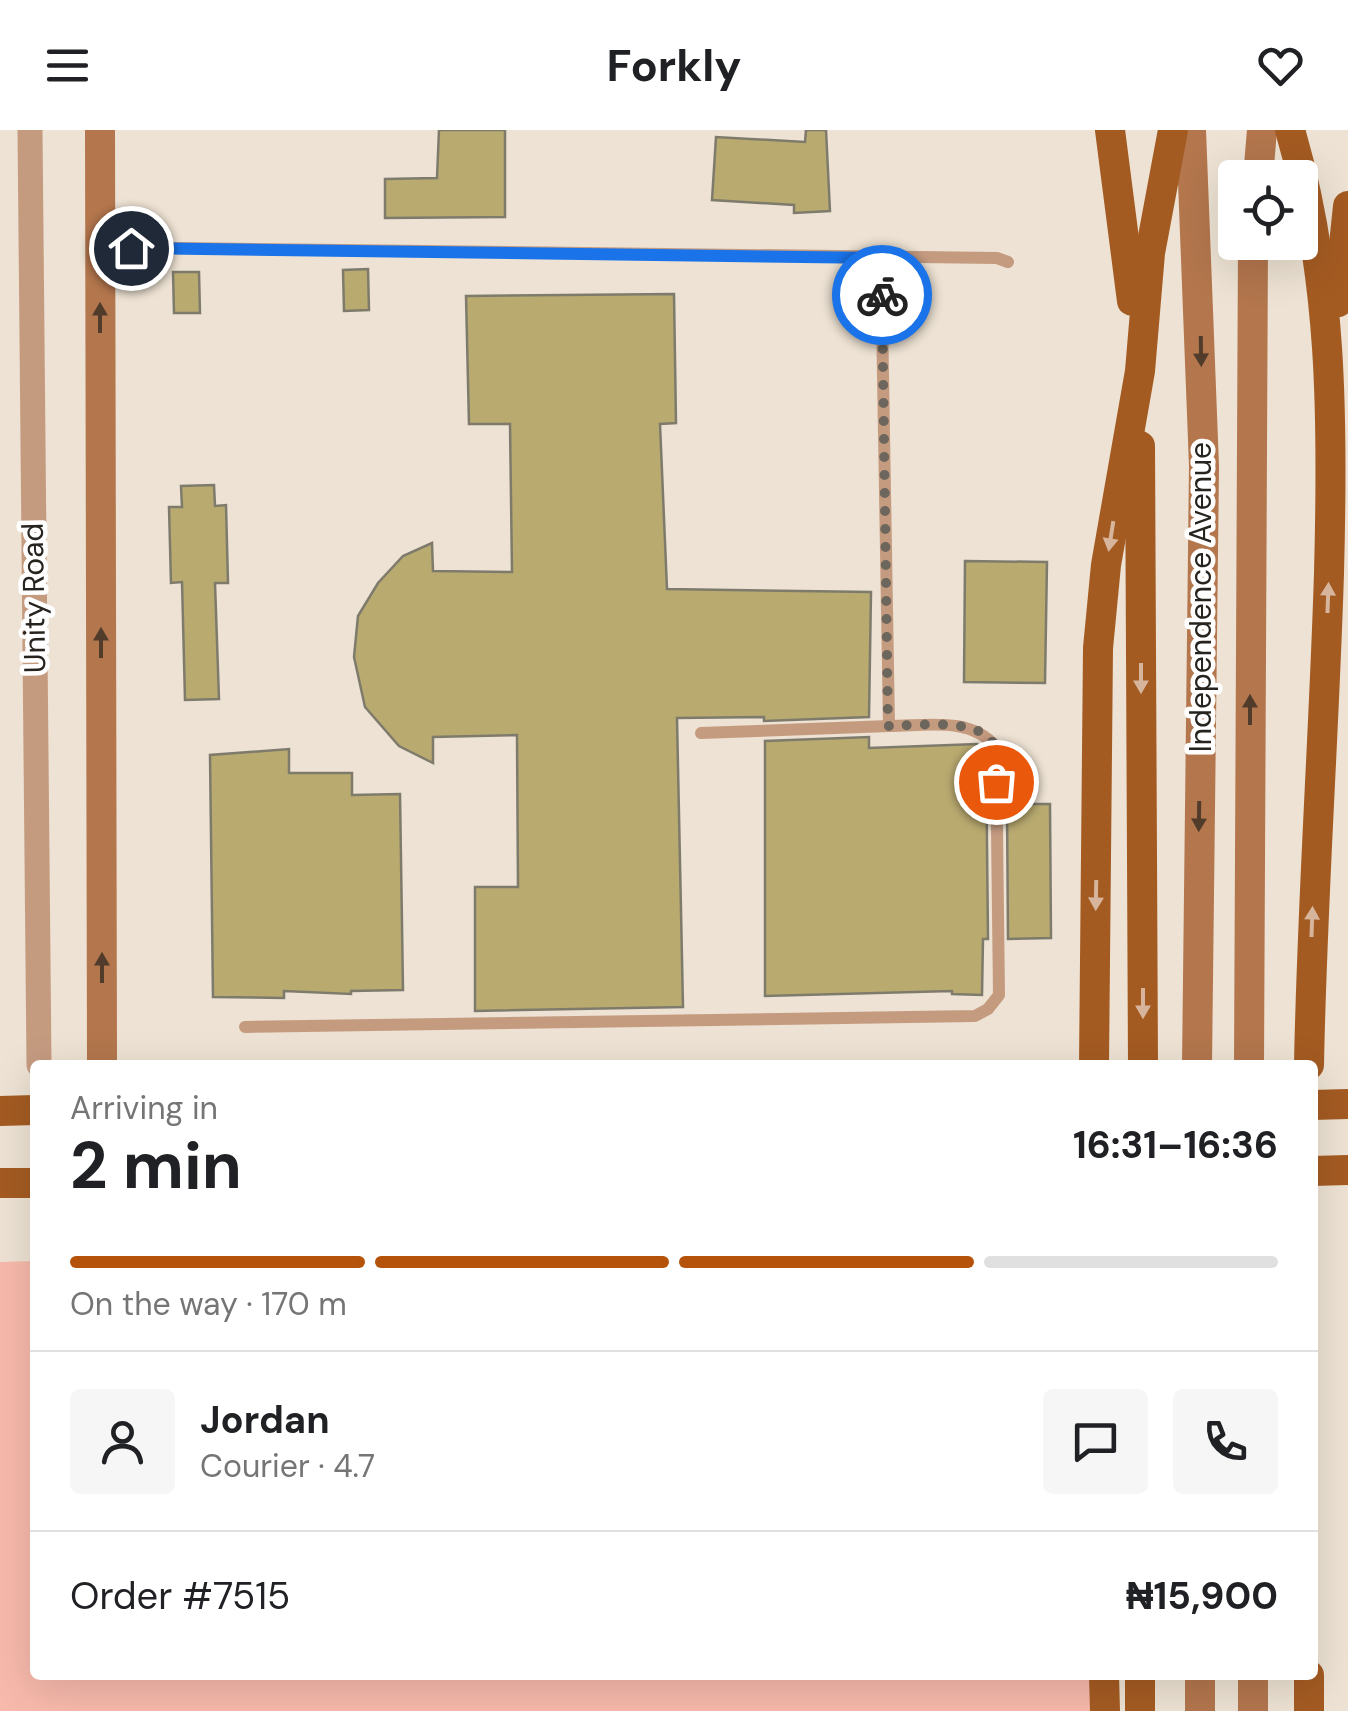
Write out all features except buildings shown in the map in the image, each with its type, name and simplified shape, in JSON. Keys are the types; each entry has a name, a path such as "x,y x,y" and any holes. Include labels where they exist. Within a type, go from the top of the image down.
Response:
{"main road":[{"path":"100,130 102,1060"},
{"path":"1094,1060 1098,648 1106,565 1140,371 1139,252 1110,130"},
{"path":"1139,252 1173,130"},
{"name":"Independence Avenue","path":"1191,130 1204,466 1197,1060"},
{"path":"1260,160 1262,130"},
{"path":"1290,130 1331,244 1333,417 1325,729 1312,920 1309,1060"},
{"path":"1331,244 1348,206"},
{"name":"Independence Avenue","path":"1249,1060 1253,260"},
{"name":"Independence Avenue","path":"1140,371 1143,1060"},
{"path":"0,1110 30,1110"},
{"path":"0,1183 30,1183"},
{"path":"1104,1680 1105,1711"},
{"path":"1140,1680 1140,1711"},
{"path":"1200,1680 1200,1711"},
{"path":"1253,1680 1253,1711"},
{"path":"1308,1680 1309,1711"}],"street":[{"name":"Unity Road","path":"30,130 39,1060"}],"lane":[{"path":"100,247 997,258 1008,262"},
{"path":"882,258 888,726"},
{"path":"244,1028 974,1016 988,1009 999,996 996,747 984,732 967,726 888,726 701,733"}],"shaded area":[{"path":"30,1261 30,1680 1091,1680 1091,1711 0,1711 0,1262"}],"way so far":[{"path":"882,295 888,726 967,726 984,732 996,747 996,782"}],"route":[{"path":"131,248 882,258 882,295"}]}
